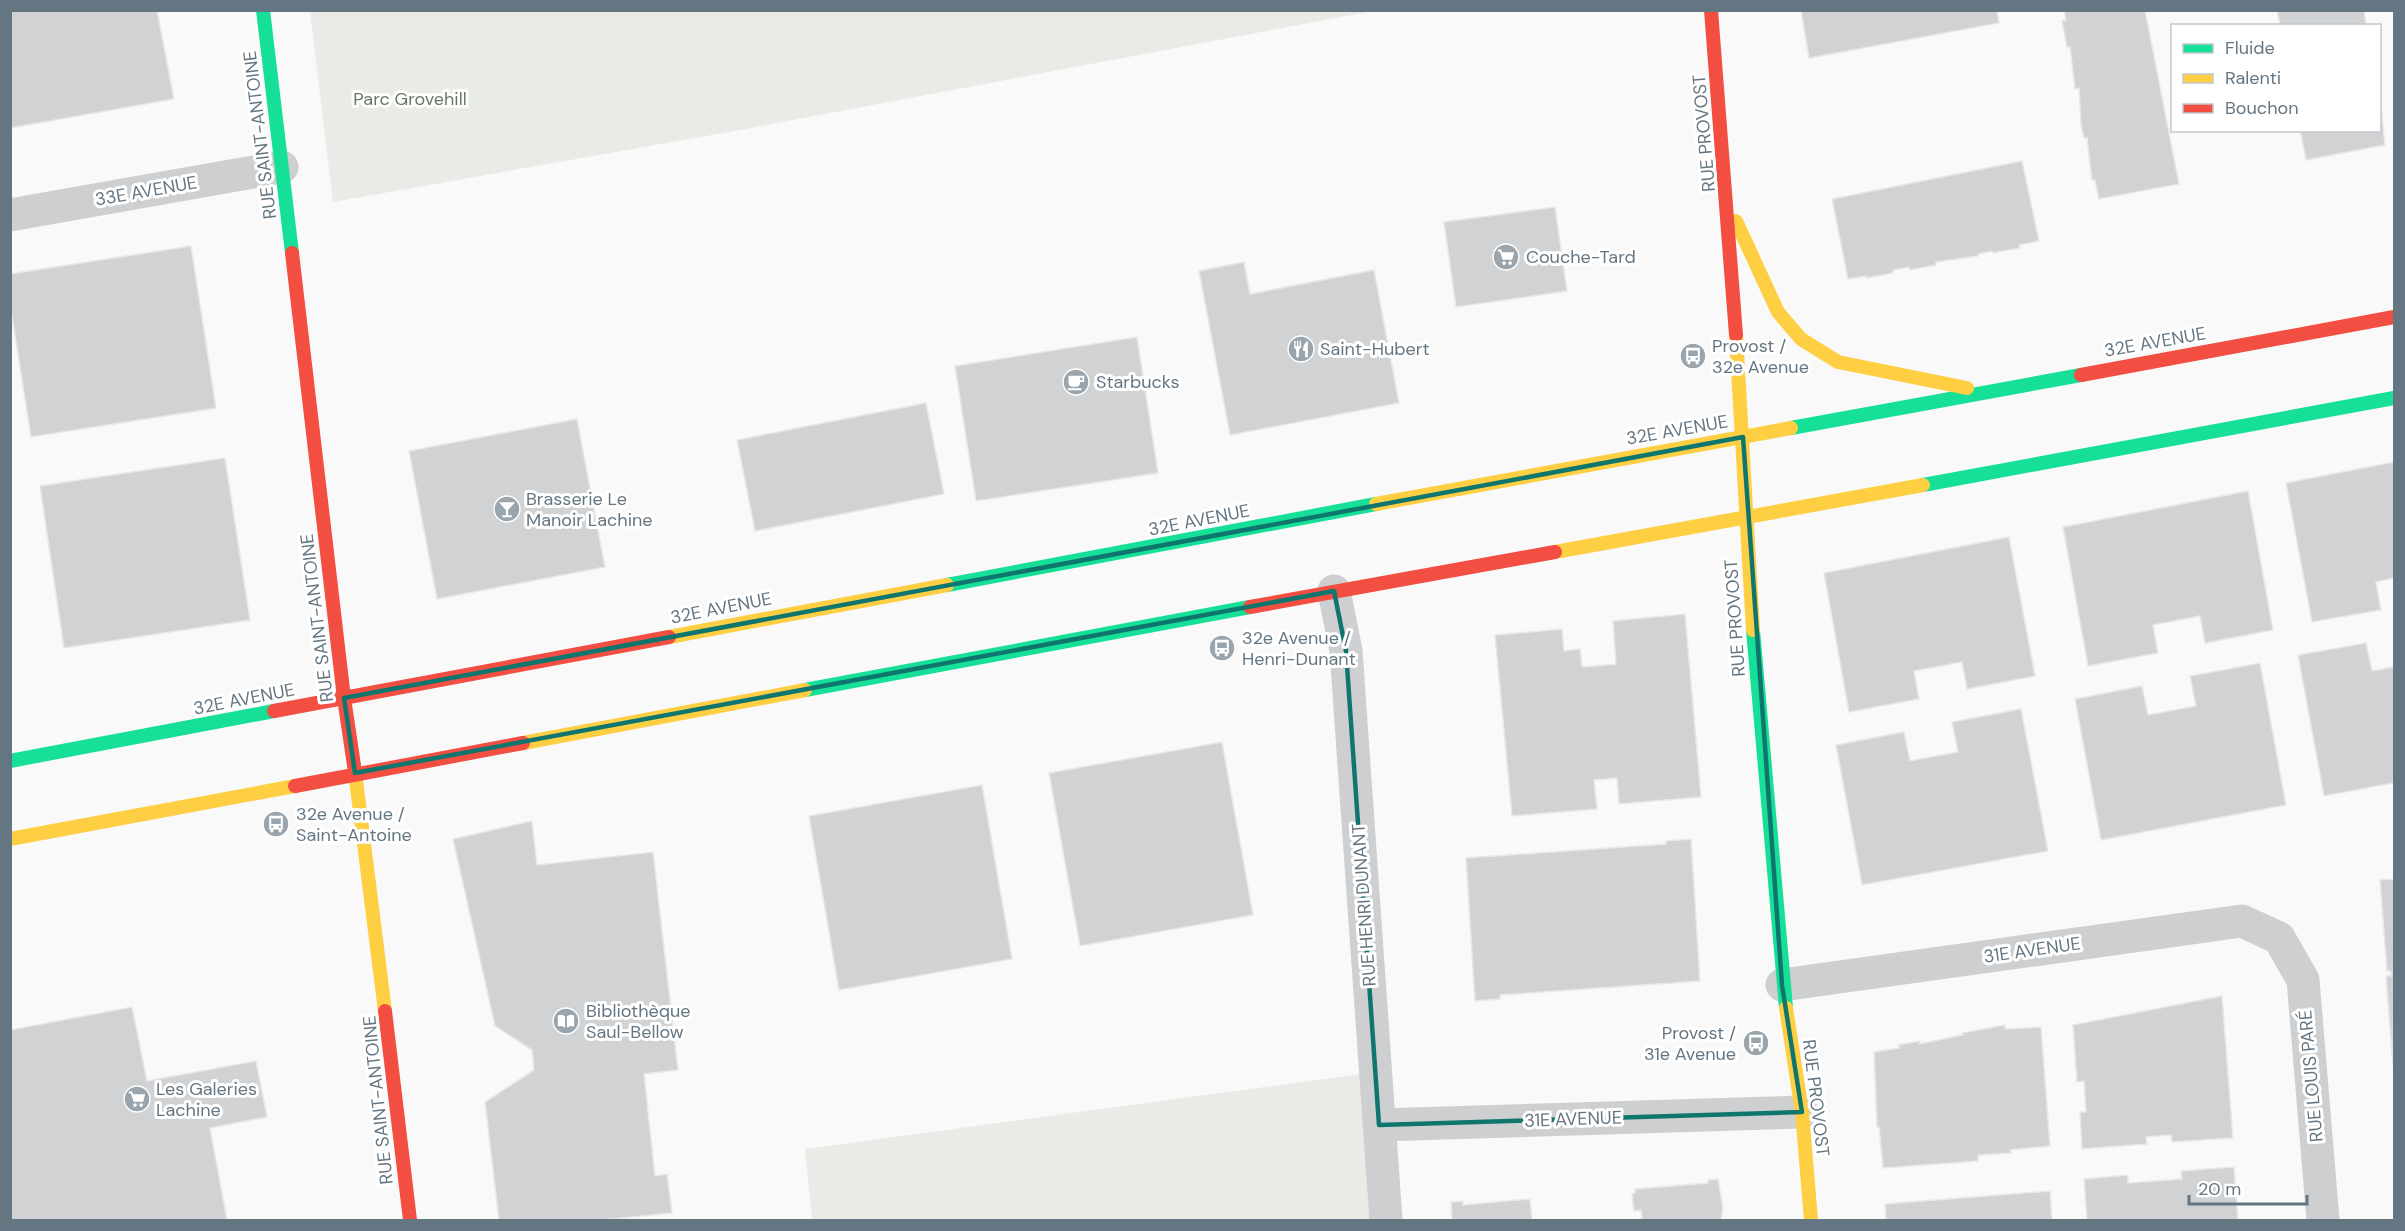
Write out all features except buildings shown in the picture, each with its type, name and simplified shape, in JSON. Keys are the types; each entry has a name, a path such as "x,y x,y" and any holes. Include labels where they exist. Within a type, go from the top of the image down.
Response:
{"main road":[{"name":"RUE SAINT-ANTOINE","path":"263,10 344,698 369,874 410,1221"},
{"name":"RUE PROVOST","path":"1711,10 1727,200 1753,628 1782,985 1802,1112 1811,1221"},
{"path":"1727,200 1778,312 1801,339 1838,362 1984,391"},
{"name":"32E AVENUE","path":"10,761 1984,391 2394,317"},
{"path":"10,839 1334,591 1747,518 2394,398"}],"street":[{"name":"33E AVENUE","path":"10,215 282,167"},
{"name":"RUE HENRI DUNANT","path":"1334,591 1346,651 1386,1221"},
{"name":"31E AVENUE","path":"1782,985 2242,921 2279,938"},
{"name":"RUE LOUIS PARÉ","path":"2279,938 2303,980 2323,1221"},
{"name":"31E AVENUE","path":"1379,1125 1802,1112"}],"highlighted area":[{"path":"1743,437 1782,985 1802,1112 1379,1125 1346,651 1334,591 355,773 344,698"}],"green space":[{"name":"Parc Grovehill","path":"310,10 1373,11 729,132 333,202"},
{"path":"1362,1074 1372,1220 812,1220 805,1149"}],"traffic: fast":[{"path":"263,10 292,253"},
{"path":"1791,428 2081,375"},
{"path":"1923,485 2394,398"},
{"path":"947,585 1376,504"},
{"path":"805,690 1250,607"},
{"path":"1753,630 1786,1008"},
{"path":"10,761 274,711"}],"traffic: slow":[{"path":"1736,221 1778,312 1801,339 1838,362 1967,388"},
{"path":"1736,335 1753,630"},
{"path":"1376,504 1791,428"},
{"path":"1555,552 1923,485"},
{"path":"669,637 947,585"},
{"path":"523,743 805,690"},
{"path":"355,772 385,1011"},
{"path":"10,839 295,786"},
{"path":"1786,1008 1802,1112 1811,1220"}],"traffic: jam":[{"path":"1711,10 1736,335"},
{"path":"292,253 344,698 355,772"},
{"path":"2081,375 2394,317"},
{"path":"1250,607 1555,552"},
{"path":"274,711 669,637"},
{"path":"295,786 523,743"},
{"path":"385,1011 410,1220"}],"place":[{"name":"Couche-Tard","path":"1506,257"},
{"name":"Saint-Hubert","path":"1301,349"},
{"name":"Provost / 32e Avenue","path":"1693,356"},
{"name":"Starbucks","path":"1076,382"},
{"name":"Brasserie Le Manoir Lachine","path":"507,509"},
{"name":"32e Avenue / Henri-Dunant","path":"1222,648"},
{"name":"32e Avenue / Saint-Antoine","path":"276,824"},
{"name":"Bibliothèque Saul-Bellow","path":"566,1021"},
{"name":"Provost / 31e Avenue","path":"1756,1043"},
{"name":"Les Galeries Lachine","path":"137,1099"}]}
